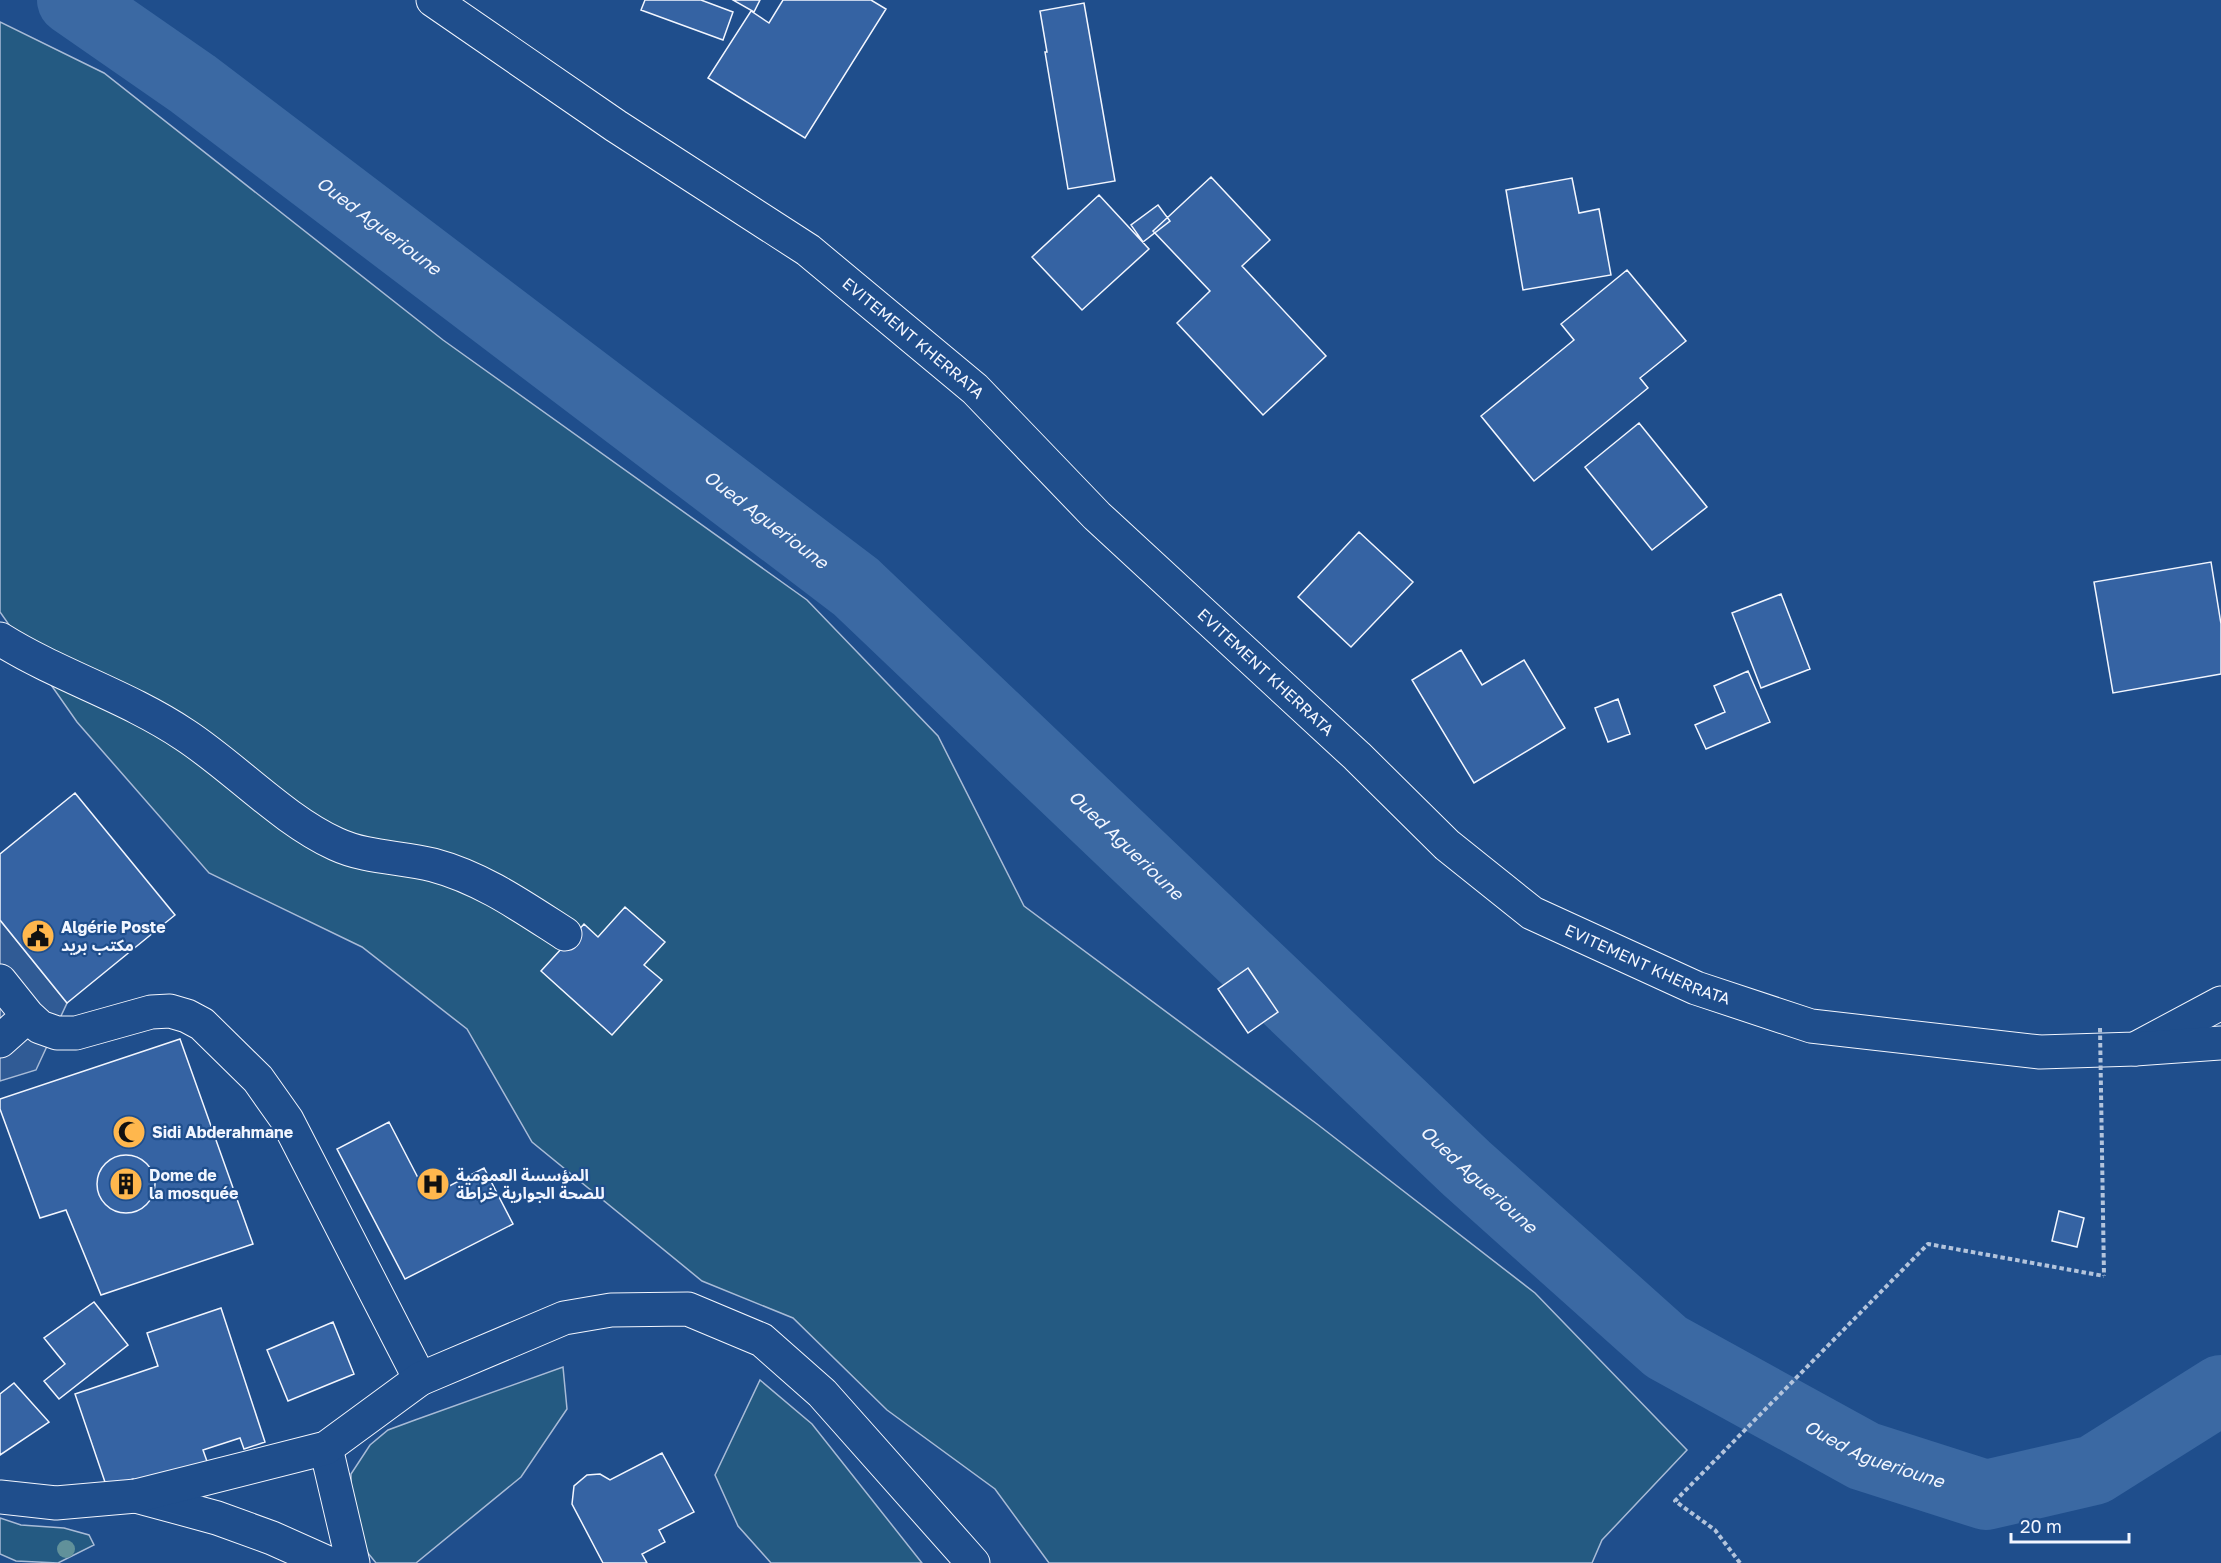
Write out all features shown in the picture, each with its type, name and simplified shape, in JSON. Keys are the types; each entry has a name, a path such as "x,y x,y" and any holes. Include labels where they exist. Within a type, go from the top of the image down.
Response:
{"main road":[{"name":"EVITEMENT KHERRATA","path":"434,0 616,126 808,250 826,264 975,389 1097,516 1357,756 1447,845 1532,913 1696,988 1811,1026 2040,1052 2221,1043"},
{"path":"0,639 37,660 152,714 187,735 306,828 336,844 363,853 432,865 468,877 565,934"},
{"path":"0,981 28,1016 40,1027 57,1033 76,1033 151,1012 170,1011 202,1024 258,1079 287,1120 420,1379"},
{"path":"2135,1049 2221,1003"},
{"path":"0,1041 28,1016"},
{"path":"0,1497 56,1503 136,1496 326,1448 420,1379 564,1318 611,1310 688,1309 762,1340 822,1393 973,1563"},
{"path":"326,1448 353,1563"},
{"path":"136,1496 217,1518 272,1538 328,1563"}],"path":[{"path":"1740,1563 1715,1530 1674,1501 1928,1244 2104,1276 2100,1028"}],"shaded area":[{"path":"0,22 104,73 443,340 807,600 938,736 1024,906 1317,1124 1535,1293 1687,1450 1602,1540 1592,1563 1049,1563 995,1489 887,1410 793,1318 702,1281 532,1142 467,1029 362,947 209,873 77,722 0,612"},
{"path":"0,920 67,1003 36,1070 0,1081"},
{"path":"563,1367 567,1409 521,1477 416,1563 376,1563 355,1537 351,1502 351,1474 370,1445 388,1430"},
{"path":"760,1380 812,1424 922,1563 771,1563 738,1526 715,1475"},
{"path":"0,1518 21,1525 64,1528 89,1535 94,1545 58,1563 16,1561 0,1554"}],"building":[{"path":"645,0 701,0 733,12 723,40 641,10"},
{"path":"733,0 760,0 754,12"},
{"path":"783,0 871,0 886,9 805,138 708,78 751,11 769,23"},
{"path":"1084,3 1115,181 1068,189 1040,11"},
{"path":"1211,177 1270,240 1242,266 1326,356 1263,415 1177,323 1210,291 1153,231"},
{"path":"1572,178 1579,213 1599,209 1611,275 1523,290 1506,190"},
{"path":"1099,195 1149,249 1082,310 1032,257"},
{"path":"1158,205 1170,221 1143,242 1131,225"},
{"path":"1627,270 1686,341 1640,378 1648,388 1534,481 1481,416 1574,340 1561,324"},
{"path":"1639,423 1707,507 1652,550 1585,467"},
{"path":"1359,532 1413,582 1351,647 1298,597"},
{"path":"2211,562 2221,624 2221,674 2113,693 2094,582"},
{"path":"1781,594 1810,669 1761,688 1732,613"},
{"path":"1461,650 1482,685 1524,660 1565,728 1474,783 1412,680"},
{"path":"1748,671 1770,722 1706,749 1695,725 1725,712 1714,686"},
{"path":"1618,699 1630,734 1608,742 1595,708"},
{"path":"75,793 175,915 67,1003 0,920 0,854"},
{"path":"625,907 665,942 644,965 662,980 612,1035 541,971 584,924 598,937"},
{"path":"1248,968 1278,1012 1248,1033 1218,989"},
{"name":"Sidi Abderahmane","path":"180,1039 253,1244 101,1295 66,1210 40,1218 0,1109 0,1099"},
{"path":"389,1122 428,1197 484,1168 513,1224 405,1279 337,1149"},
{"name":"Dome de la mosquée","path":"126,1155 137,1157 147,1163 153,1173 155,1184 153,1195 147,1205 137,1211 126,1213 115,1211 105,1205 99,1195 97,1184 99,1173 105,1163 115,1157"},
{"path":"2059,1211 2084,1218 2077,1247 2052,1241"},
{"path":"94,1302 128,1345 59,1399 44,1381 65,1364 44,1338"},
{"path":"221,1308 265,1442 244,1449 240,1438 203,1450 209,1467 136,1491 133,1479 107,1488 75,1394 158,1366 147,1333"},
{"path":"333,1322 354,1374 288,1401 267,1350"},
{"path":"14,1383 49,1422 0,1455 0,1394"},
{"path":"662,1453 694,1512 659,1530 665,1542 642,1554 647,1563 603,1563 572,1504 574,1486 587,1475 600,1474 610,1480"}],"waterway":[{"name":"Oued Aguerioune","path":"72,0 193,84 856,587 1466,1168 1666,1347 1864,1456 1986,1495 2094,1470 2221,1390"}],"place":[{"name":"Algérie Poste مكتب بريد","path":"38,936"},
{"name":"Sidi Abderahmane","path":"129,1132"},
{"name":"Dome de la mosquée","path":"126,1184"},
{"name":"المؤسسة العمومية للصحة الجوارية خراطة","path":"433,1184"}]}
